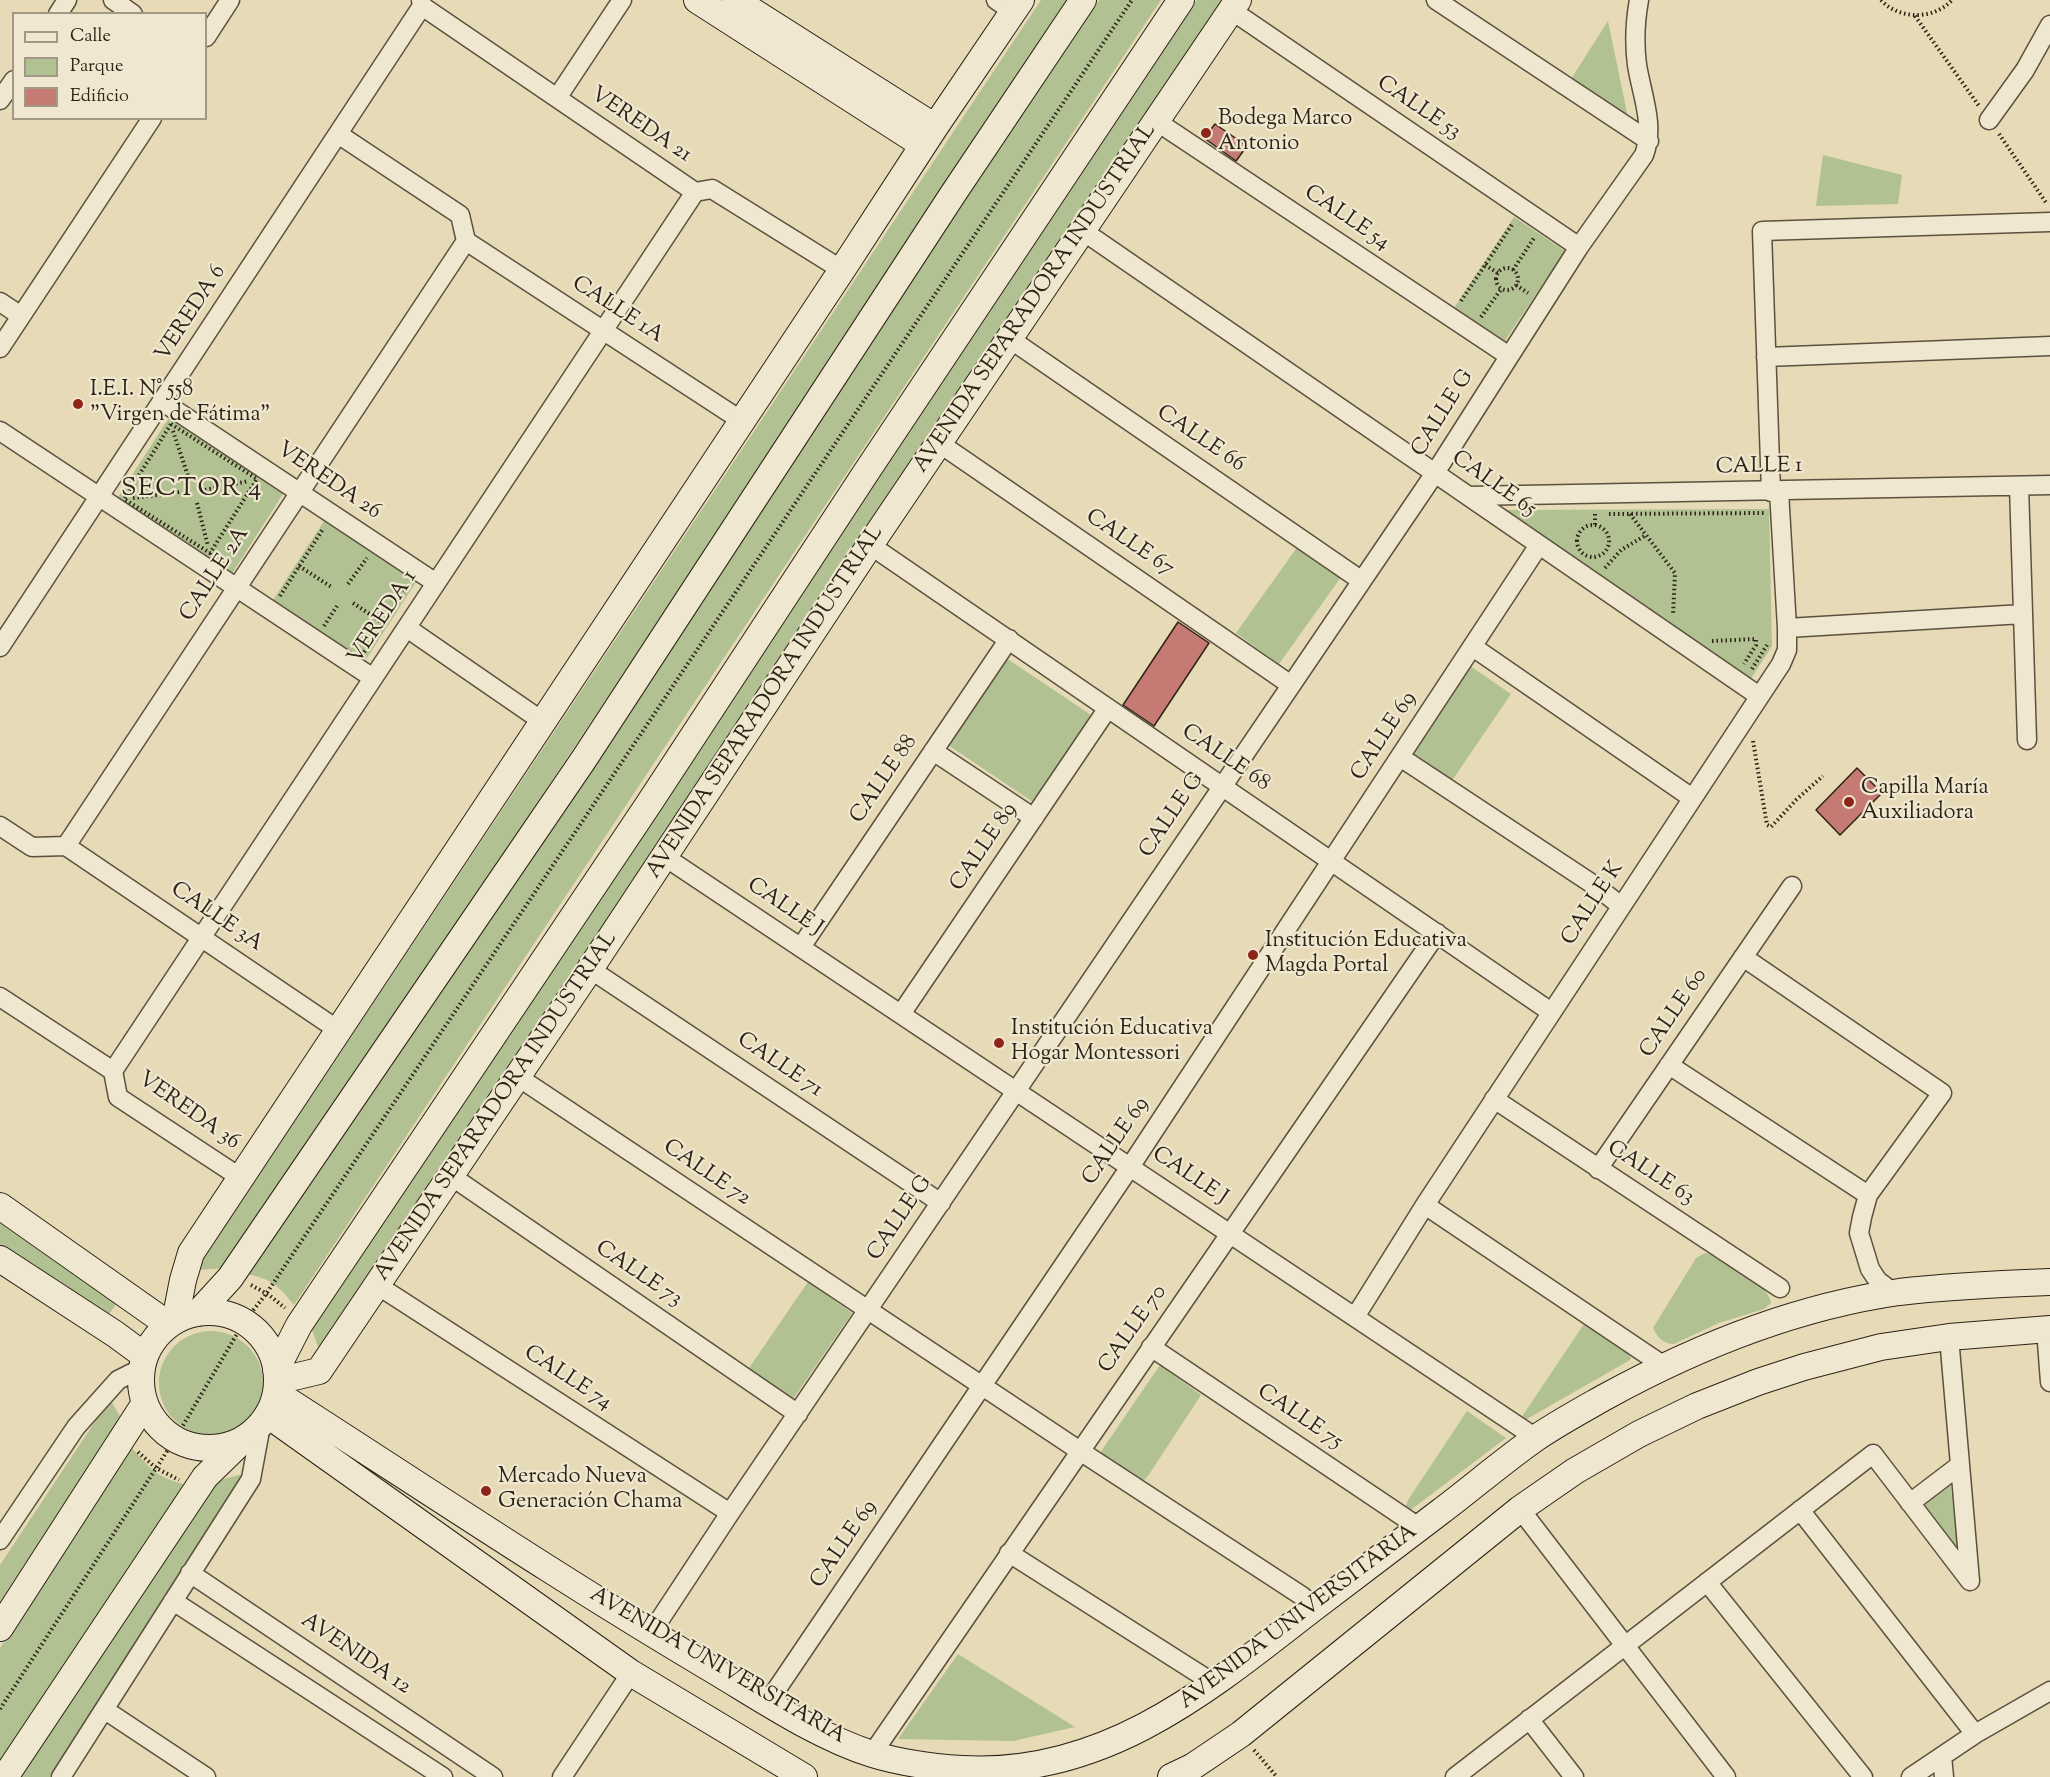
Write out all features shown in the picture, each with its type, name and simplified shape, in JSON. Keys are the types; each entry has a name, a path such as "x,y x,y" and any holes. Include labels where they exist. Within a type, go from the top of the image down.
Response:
{"street":[{"path":"113,0 130,12"},
{"path":"207,35 230,0"},
{"path":"557,98 622,0"},
{"path":"697,0 929,136"},
{"path":"735,0 929,136"},
{"path":"0,1206 181,1320 222,1313 244,1322 262,1337 268,1347 267,1404 220,1448 208,1449 185,1444 156,1424 145,1403 141,1380 144,1362 157,1336 181,1320 230,1278 584,759 1083,0"},
{"name":"AVENIDA SEPARADORA INDUSTRIAL","path":"61,1777 251,1479 267,1404 299,1325 648,806 860,481 1181,0"},
{"path":"1436,0 1649,141"},
{"path":"1640,0 1634,28 1635,48 1649,127 1649,141"},
{"name":"VEREDA 21","path":"422,3 695,192 712,189 842,270"},
{"name":"VEREDA 6","path":"0,647 163,402 422,3"},
{"path":"181,1320 183,1280 191,1252 842,270 929,136 1010,4"},
{"name":"AVENIDA SEPARADORA INDUSTRIAL","path":"5,1777 205,1477 267,1404 319,1371 665,857 870,545 1235,5"},
{"name":"CALLE 53","path":"1235,5 1579,247"},
{"path":"1989,120 2025,70 2050,25"},
{"path":"0,100 12,83"},
{"path":"0,348 151,120"},
{"name":"CALLE 54","path":"1156,121 1509,356"},
{"path":"338,134 460,215 466,241"},
{"name":"CALLE G","path":"651,1633 1435,473 1579,247 1644,155 1649,141"},
{"name":"VEREDA 1","path":"114,1071 695,192"},
{"path":"1775,491 1766,357 1762,231 2050,222"},
{"name":"CALLE 65","path":"1083,231 1759,696"},
{"name":"CALLE 1A","path":"466,241 742,421"},
{"name":"CALLE 2A","path":"66,846 466,241"},
{"path":"0,302 21,316"},
{"name":"CALLE 66","path":"1010,339 1362,581"},
{"path":"1766,357 2050,346"},
{"name":"VEREDA 26","path":"163,402 260,474 300,492 436,583"},
{"path":"0,431 373,678"},
{"name":"CALLE 67","path":"939,443 1291,685"},
{"path":"2019,486 2027,740"},
{"name":"CALLE 1","path":"1468,496 2050,486"},
{"name":"CALLE K","path":"1355,1317 1494,1099 1781,664 1786,650 1787,628 1775,491"},
{"name":"CALLE 68","path":"870,545 1551,1012"},
{"name":"CALLE 69","path":"768,1702 1130,1167 1539,545"},
{"path":"1787,628 2023,614"},
{"path":"407,628 542,721"},
{"name":"CALLE 88","path":"801,947 1009,639"},
{"path":"1473,646 1692,798"},
{"name":"CALLE 89","path":"901,1014 1108,708"},
{"path":"933,751 1034,818"},
{"path":"1400,757 1597,887 1621,906"},
{"path":"0,826 32,847 66,846"},
{"name":"CALLE 3A","path":"66,846 338,1030"},
{"name":"CALLE J","path":"665,857 1536,1438"},
{"name":"CALLE 60","path":"1598,1168 1792,886"},
{"name":"CALLE 70","path":"872,1754 1437,933"},
{"path":"1743,957 1942,1093 1868,1195 1859,1233 1864,1252 1870,1269 1878,1281 1894,1293"},
{"name":"CALLE 71","path":"590,969 940,1203"},
{"name":"VEREDA 36","path":"0,997 114,1071 118,1097 241,1178"},
{"path":"1669,1065 1868,1195"},
{"name":"CALLE 72","path":"518,1077 981,1386 1302,1596 1315,1607"},
{"name":"CALLE 63","path":"1494,1099 1780,1288"},
{"name":"CALLE 73","path":"451,1176 798,1414"},
{"path":"1425,1205 1664,1366"},
{"path":"3,1266 115,1334 144,1362"},
{"name":"AVENIDA UNIVERSITARIA","path":"267,1404 823,1733 872,1754 941,1767 982,1770 1035,1765 1085,1753 1132,1734 1175,1711 1215,1684 1536,1438 1664,1366 1720,1342 1787,1318 1840,1304 1894,1293 1965,1285 2050,1282"},
{"name":"CALLE 74","path":"377,1285 730,1513"},
{"path":"1172,1777 1192,1767 1241,1734 1520,1509 1584,1466 1639,1434 1697,1406 1804,1367 1881,1347 1949,1337 2048,1329 2050,1382"},
{"path":"1455,1777 1873,1454 1970,1581 1949,1337"},
{"name":"CALLE 75","path":"1151,1347 1420,1528"},
{"path":"0,1540 76,1427 118,1380 144,1362"},
{"path":"0,1628 145,1403"},
{"name":"AVENIDA UNIVERSITARIA","path":"267,1404 631,1673 804,1777"},
{"path":"1910,1503 1960,1465"},
{"path":"1520,1509 1726,1777"},
{"path":"1800,1510 1976,1734"},
{"path":"1009,1553 1215,1684"},
{"name":"AVENIDA 12","path":"190,1573 492,1777"},
{"path":"1707,1582 1863,1777"},
{"path":"173,1601 443,1777"},
{"path":"562,1777 631,1673"},
{"path":"1911,1777 1976,1734 2050,1691"},
{"path":"105,1710 206,1777"},
{"path":"1529,1719 1574,1777"},
{"path":"1942,1756 1944,1777"}],"path":[{"path":"0,1709 175,1439 244,1322 266,1294 1132,0"},
{"path":"1881,0 1899,13 1915,16 1932,13 1947,6 1952,0"},
{"path":"1450,317 1515,220 1522,225"},
{"path":"1513,270 1537,234 1529,230"},
{"path":"1485,265 1498,273"},
{"path":"1507,268 1513,270 1518,279 1516,285 1512,289 1502,288 1496,279 1498,273 1507,268"},
{"path":"1516,285 1533,296"},
{"path":"1472,331 1502,288"},
{"path":"163,402 189,479"},
{"path":"171,424 260,474"},
{"path":"124,499 171,424"},
{"path":"206,490 260,474"},
{"path":"210,553 260,474"},
{"path":"124,499 180,492"},
{"path":"124,499 210,553"},
{"path":"197,503 210,553"},
{"path":"1584,514 1765,513"},
{"path":"1595,514 1595,525"},
{"path":"1630,514 1675,573 1673,625"},
{"path":"1595,525 1605,530 1609,544 1600,556 1589,557 1578,546 1578,536 1581,531 1595,525"},
{"path":"276,602 325,526"},
{"path":"1598,574 1631,542 1646,536"},
{"path":"1605,552 1613,559"},
{"path":"348,584 369,555 377,560"},
{"path":"299,566 333,588"},
{"path":"361,658 410,582"},
{"path":"353,603 383,623"},
{"path":"321,631 337,606"},
{"path":"1709,641 1756,639 1756,645 1740,669"},
{"path":"1749,675 1767,644"},
{"path":"1740,725 1752,735 1767,825 1771,827 1777,822 1796,800 1823,776"},
{"path":"230,1278 266,1294 286,1308 299,1325"},
{"path":"123,1439 156,1468 198,1489"},
{"path":"1241,1734 1277,1777"}],"green space":[{"path":"1041,0 1072,0 227,1268 196,1270"},
{"path":"1099,0 1161,0 294,1305 274,1284 247,1274"},
{"path":"1197,0 1223,0 319,1349 310,1325"},
{"path":"1608,21 1628,118 1571,79"},
{"path":"1823,155 1902,175 1898,204 1816,206"},
{"path":"1514,217 1565,251 1502,345 1452,311"},
{"path":"170,416 285,491 231,575 116,500"},
{"path":"1769,509 1772,646 1750,680 1498,510"},
{"path":"324,521 416,582 363,664 271,603"},
{"path":"1298,546 1341,577 1279,664 1236,633"},
{"path":"1006,658 1091,715 1033,802 948,745"},
{"path":"1470,666 1511,694 1451,782 1411,755"},
{"path":"0,1212 123,1294 105,1320 0,1251"},
{"path":"1705,1253 1713,1255 1756,1282 1769,1296 1771,1303 1764,1309 1719,1323 1674,1344 1667,1343 1653,1328 1696,1258"},
{"path":"808,1282 852,1313 791,1402 747,1371"},
{"path":"1584,1324 1627,1352 1630,1360 1525,1420 1523,1415"},
{"path":"211,1331 231,1335 248,1346 259,1363 263,1383 259,1403 248,1420 231,1431 211,1435 191,1431 174,1420 163,1403 159,1383 163,1363 174,1346 191,1335"},
{"path":"1160,1365 1201,1395 1142,1482 1100,1453"},
{"path":"110,1399 122,1420 0,1619 0,1565"},
{"path":"1467,1411 1506,1438 1408,1512 1406,1506 1408,1500"},
{"path":"132,1448 156,1472 187,1485 0,1766 0,1648"},
{"path":"242,1474 50,1777 15,1777 210,1483"},
{"path":"1950,1482 1960,1560 1919,1505"},
{"path":"958,1654 1075,1727 1013,1741 898,1739"}],"building":[{"path":"1215,124 1247,146 1236,161 1204,138"},
{"path":"1178,622 1209,643 1154,726 1123,705"},
{"name":"Capilla María Auxiliadora","path":"1857,768 1882,793 1840,835 1816,810"}],"place":[{"name":"Bodega Marco Antonio","path":"1206,133"},
{"name":"I.E.I. N° 558 \"Virgen de Fátima\"","path":"78,404"},
{"name":"Capilla María Auxiliadora","path":"1849,802"},
{"name":"Institución Educativa Magda Portal","path":"1253,955"},
{"name":"Institución Educativa Hogar Montessori","path":"999,1043"},
{"name":"Mercado Nueva Generación Chama","path":"486,1491"}],"district":[{"name":"SECTOR 4","path":"192,491"}]}
